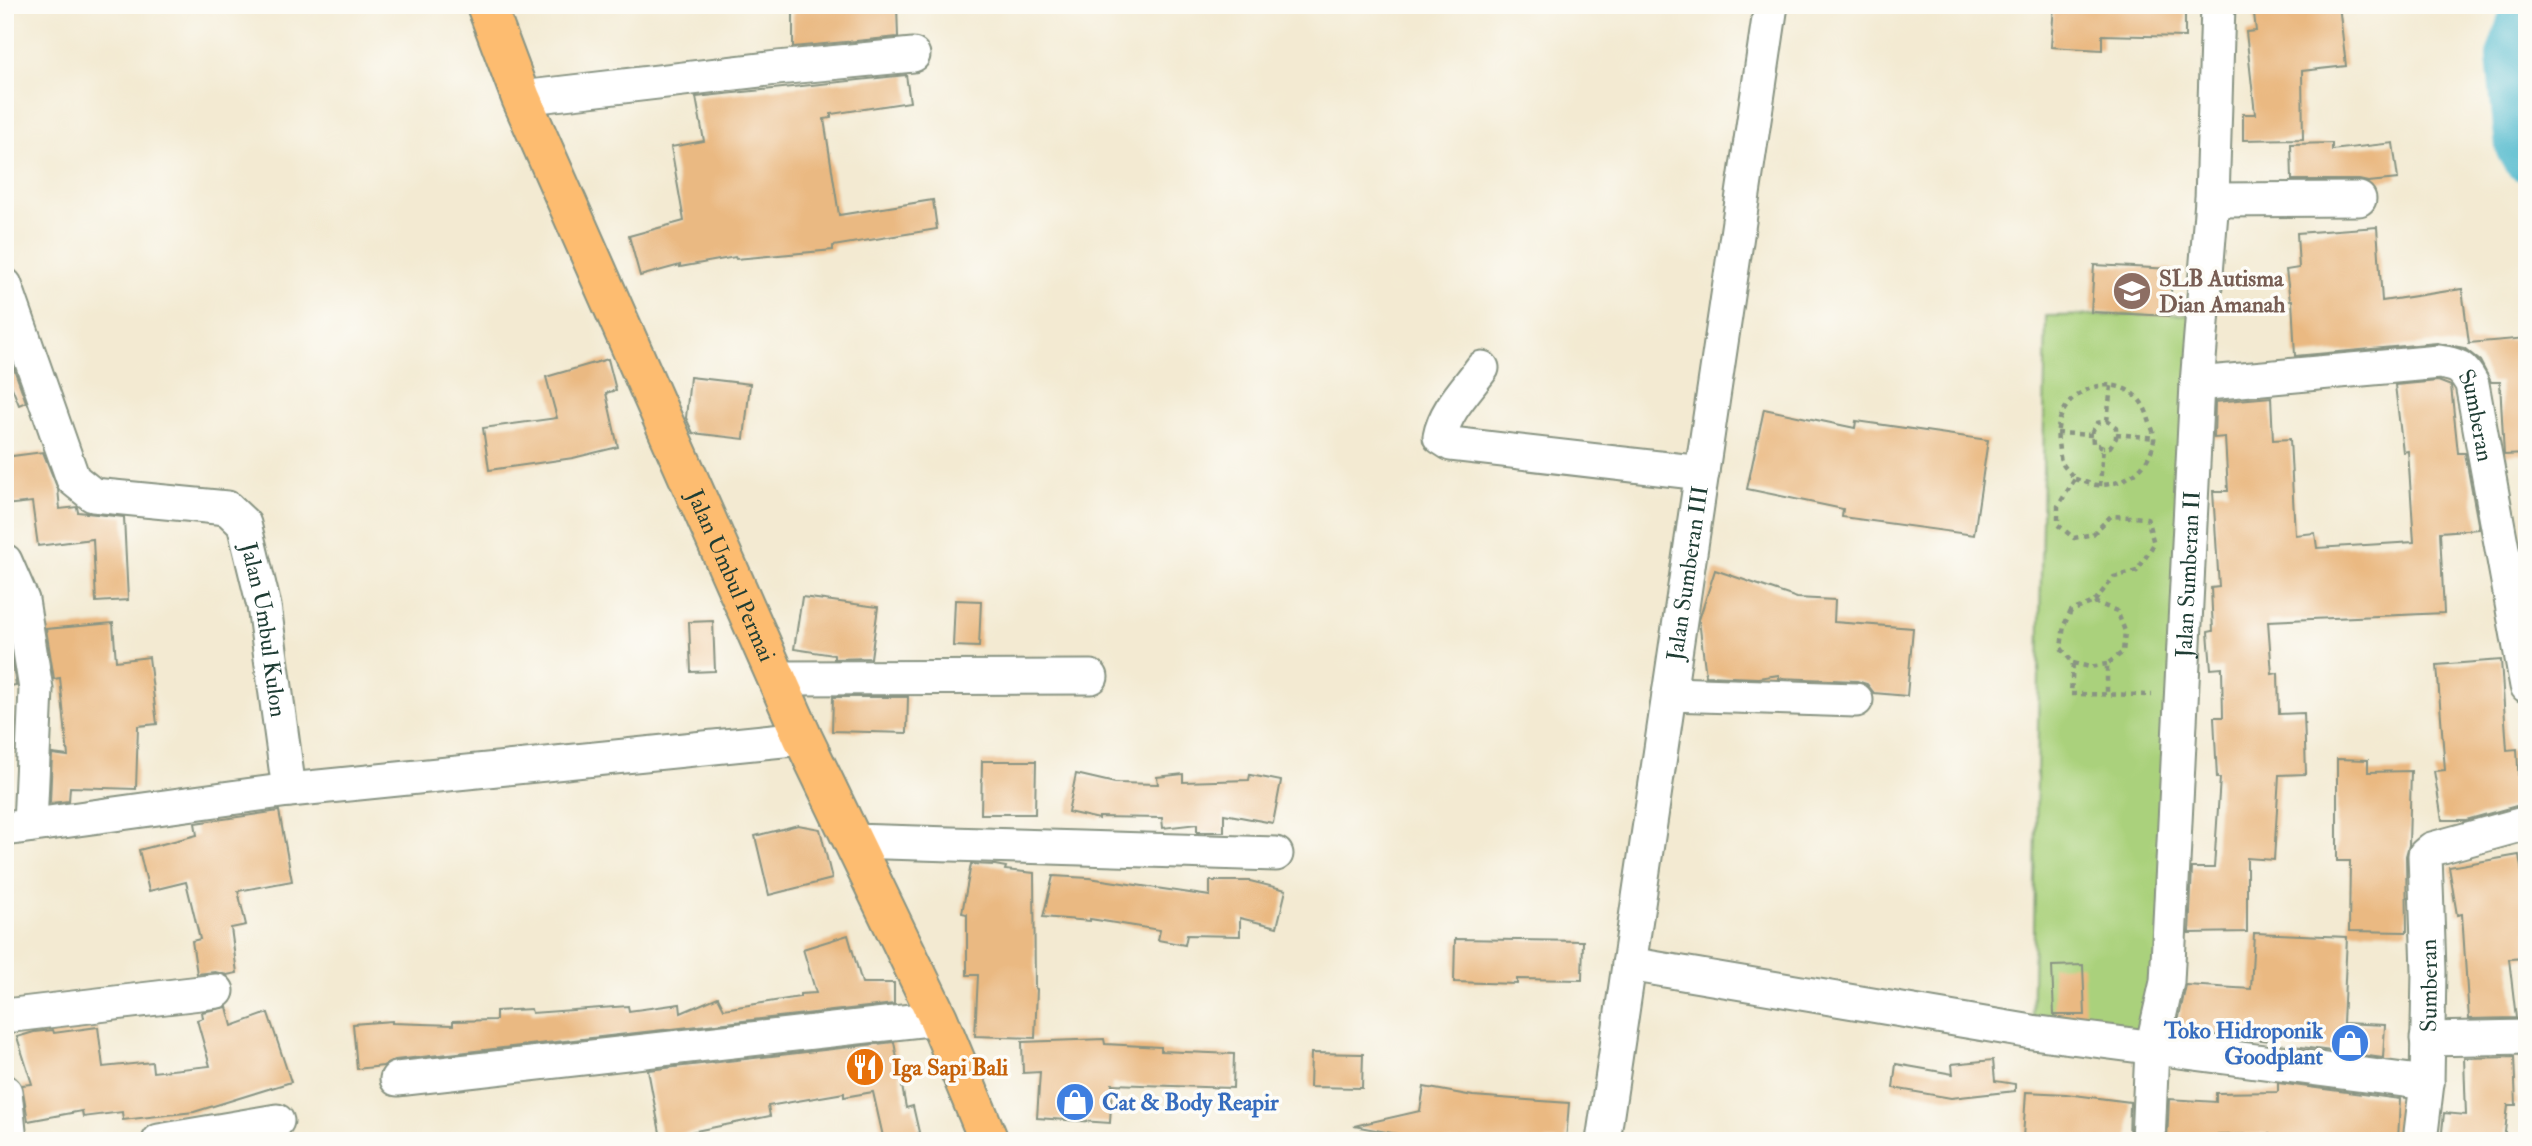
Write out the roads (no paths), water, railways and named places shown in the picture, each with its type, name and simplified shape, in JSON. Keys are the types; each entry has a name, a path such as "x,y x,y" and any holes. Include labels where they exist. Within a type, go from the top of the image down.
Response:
{"main road":[{"name":"Jalan Umbul Permai","path":"486,5 521,98 776,678 937,1018 989,1141"}],"street":[{"name":"Jalan Sumberan III","path":"1603,1141 1771,5"},
{"name":"Jalan Sumberan II","path":"2148,1141 2152,1048 2167,982 2197,384 2213,200 2218,5"},
{"path":"521,98 913,55"},
{"path":"2213,200 2359,199"},
{"name":"Jalan Umbul Kulon","path":"5,285 73,479 93,495 228,508 244,524 264,606 289,790"},
{"name":"Sumberan","path":"2197,384 2439,362 2457,365 2472,384 2527,686"},
{"path":"1482,368 1443,425 1440,436 1451,444 1702,473"},
{"path":"5,561 22,600 36,689 18,827 289,790 803,738"},
{"path":"776,678 1091,677"},
{"path":"1669,694 1856,700"},
{"name":"Sumberan","path":"2420,1141 2427,1083 2429,971 2425,855 2432,849 2527,823"},
{"path":"852,841 1276,853"},
{"path":"1629,964 2032,1032 2427,1083"},
{"path":"5,1016 217,991"},
{"path":"397,1080 937,1018"},
{"path":"2427,1039 2527,1037"},
{"path":"5,1092 10,1141"},
{"path":"159,1141 277,1121"}],"waterway":[{"path":"2527,14 2513,57 2522,146 2527,155"}],"place":[{"name":"SLB Autisma Dian Amanah","path":"2132,291"},
{"name":"Toko Hidroponik Goodplant","path":"2350,1043"},
{"name":"Iga Sapi Bali","path":"865,1067"},
{"name":"Cat & Body Reapir","path":"1075,1102"}]}
